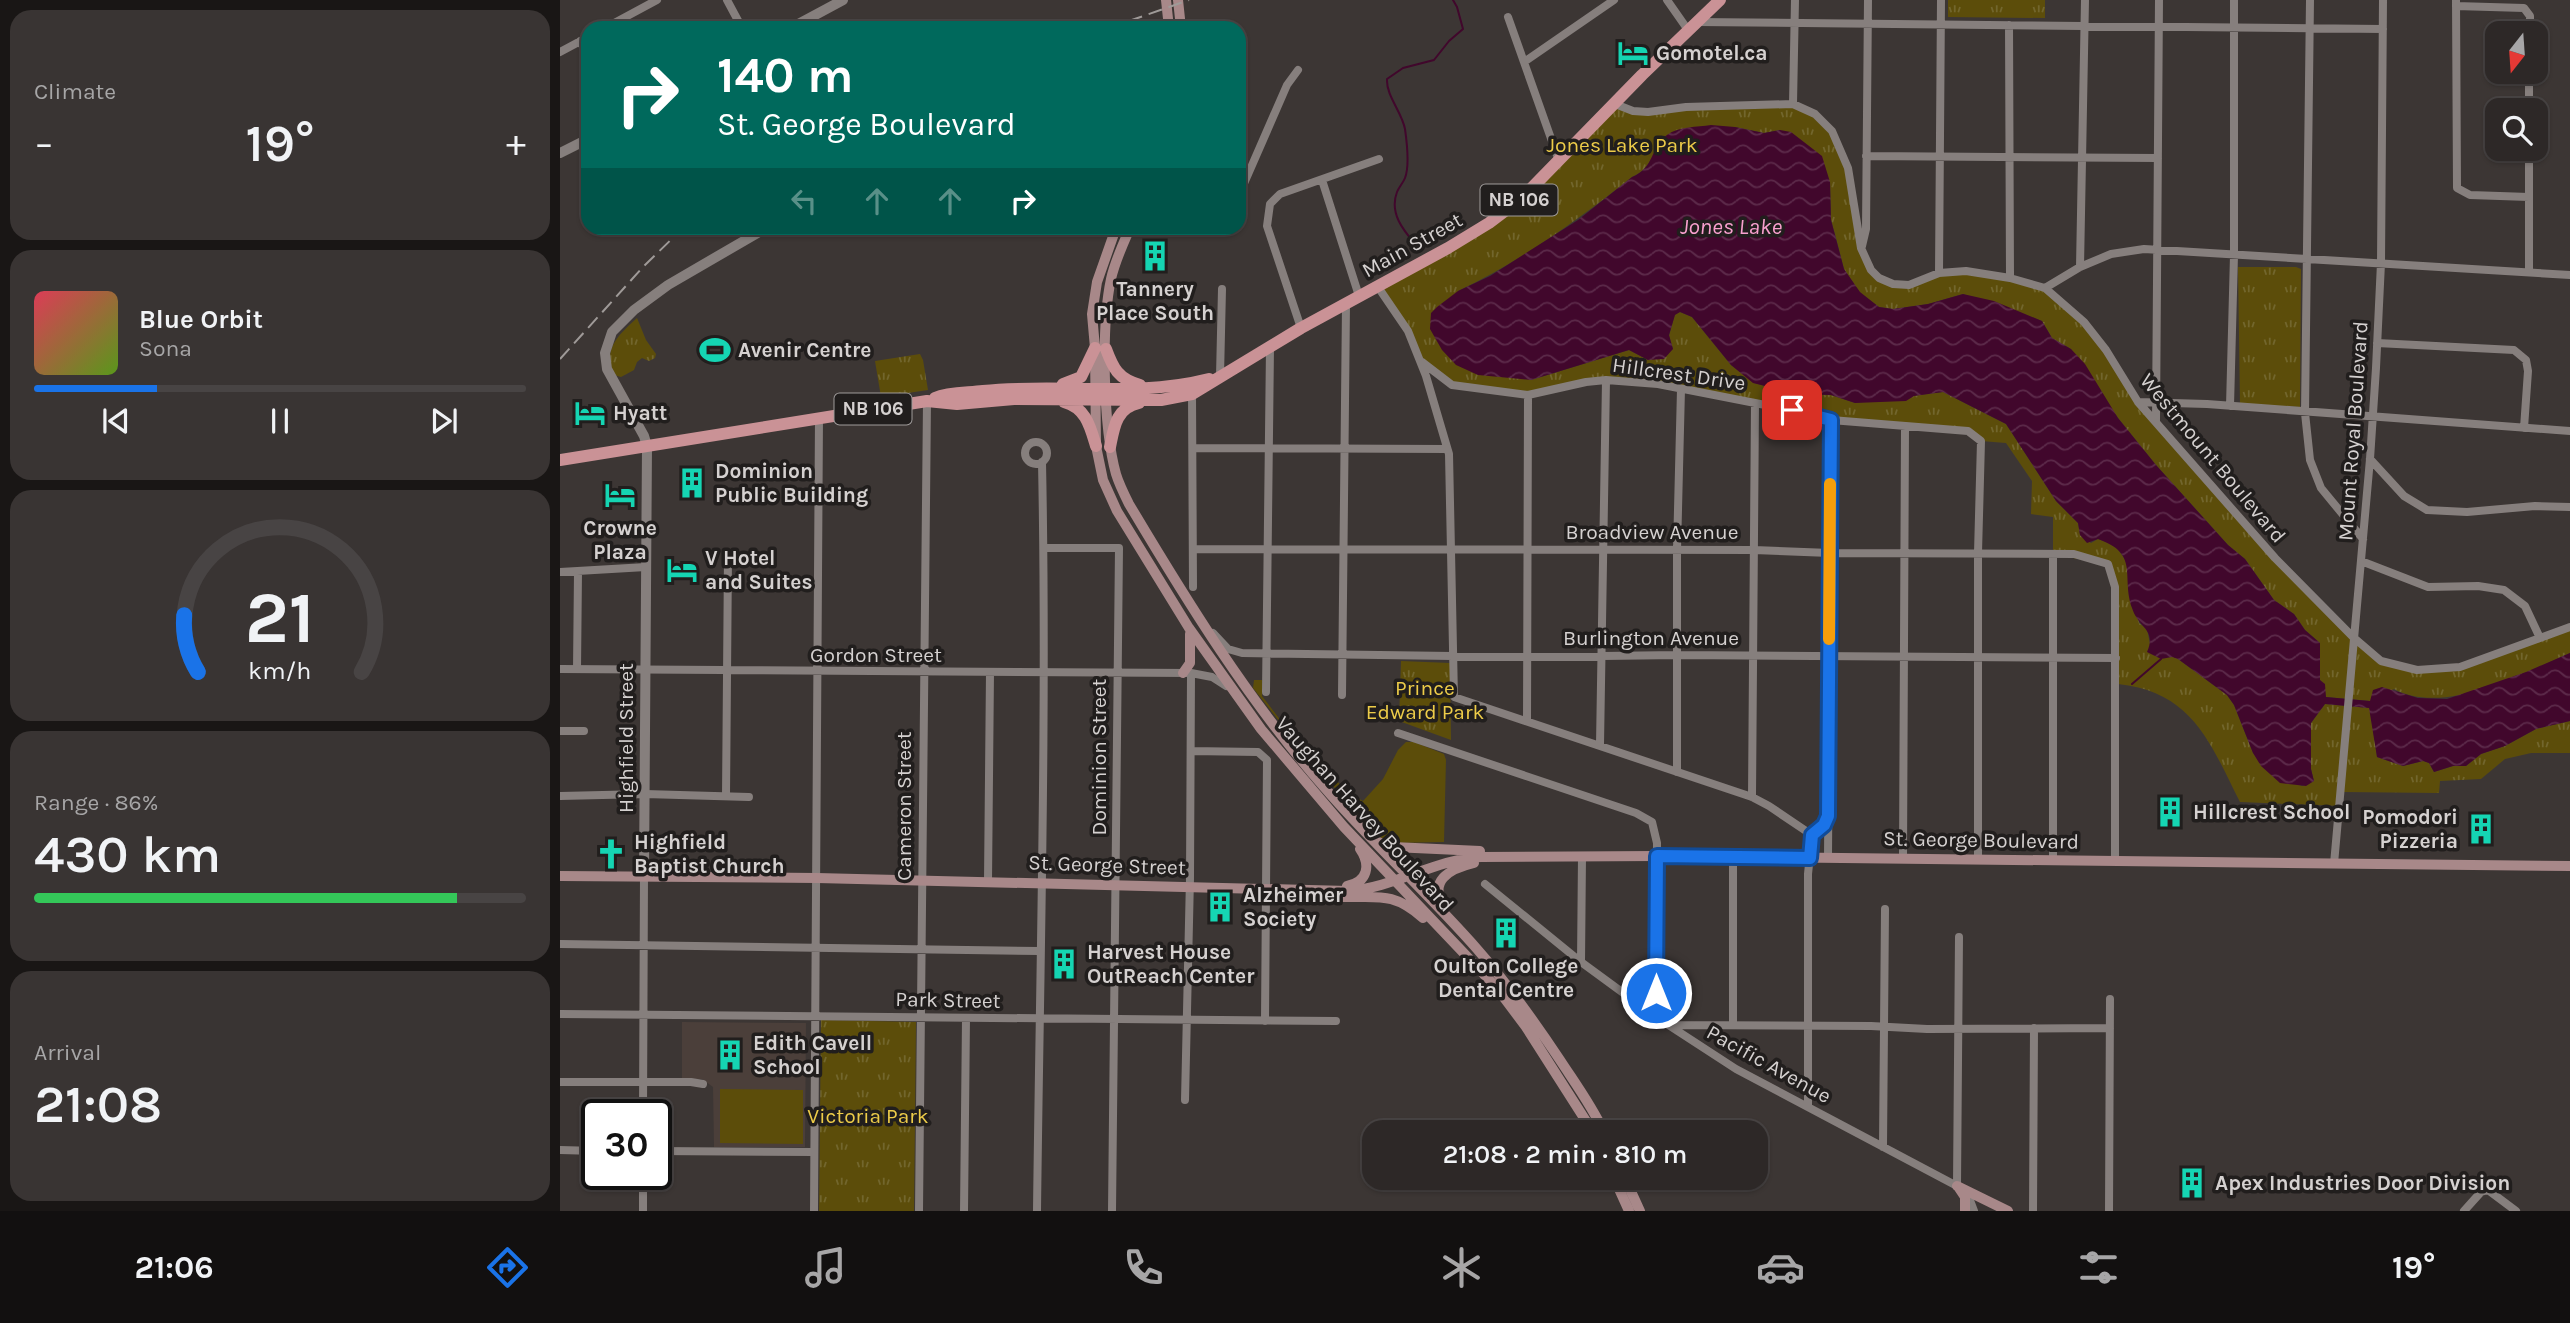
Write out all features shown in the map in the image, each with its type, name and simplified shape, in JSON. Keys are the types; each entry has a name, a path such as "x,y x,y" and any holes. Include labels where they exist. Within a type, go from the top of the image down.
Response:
{"main road":[{"path":"1166,0 1168,21"},
{"path":"1178,0 1180,21"},
{"name":"Main Street","path":"1149,394 1161,400 1192,394 1301,328 1489,223 1522,198 1720,0"},
{"name":"Vaughan Harvey Boulevard","path":"1101,349 1092,314 1097,282 1114,235"},
{"name":"Vaughan Harvey Boulevard","path":"1128,235 1111,279 1101,349 1101,394 1096,446 1103,480 1117,511 1189,628 1231,690 1344,827 1479,968 1514,1010 1585,1120"},
{"path":"1050,393 1081,377 1101,349 1119,376 1149,394 1121,412 1115,424 1110,447"},
{"name":"Main Street","path":"927,401 940,396 1149,394 1220,376"},
{"path":"1050,393 1082,411 1089,422 1096,446"},
{"name":"Vaughan Harvey Boulevard","path":"1101,394 1116,476 1129,504 1228,664 1288,744 1370,838 1458,928 1531,1016 1598,1120"},
{"name":"NB 106","path":"560,460 927,401"},
{"path":"1187,673 1192,648 1189,628"},
{"path":"1303,890 1352,886 1363,878 1367,868 1366,858 1344,827"},
{"path":"1370,838 1393,847 1539,856"},
{"path":"1458,928 1438,898 1438,885 1446,875 1477,862 1539,856"},
{"name":"St. George Boulevard","path":"1395,880 1465,858 1539,856 2570,866"},
{"name":"St. George Street","path":"560,876 988,881 1303,890 1361,890 1395,880"},
{"path":"1303,890 1340,897 1386,897 1398,900 1414,910 1479,968"},
{"path":"1958,1186 1965,1197 1965,1211"},
{"path":"1958,1186 2008,1211"},
{"path":"1619,1190 1629,1211"},
{"path":"1630,1190 1640,1211"}],"street":[{"path":"618,21 657,0"},
{"path":"727,0 738,21"},
{"path":"804,21 843,0"},
{"path":"1524,62 1614,0"},
{"path":"1667,0 1692,26 1941,23 2383,29"},
{"path":"1615,104 1633,111 1648,112 1699,106 1793,104 1796,0"},
{"path":"1861,248 1866,229 1868,0"},
{"path":"1939,273 1941,0"},
{"path":"2081,267 2085,0"},
{"path":"2156,422 2159,0"},
{"path":"2230,406 2234,255 2234,0"},
{"path":"2310,0 2305,413 2310,460 2321,488 2363,539"},
{"name":"Mount Royal Boulevard","path":"2334,864 2374,417 2381,263 2383,0"},
{"path":"2529,197 2470,195 2457,188 2456,3 2524,8 2530,21"},
{"path":"1508,17 1559,161"},
{"path":"2009,24 2010,278"},
{"path":"560,52 581,41"},
{"path":"1246,179 1287,85 1298,70"},
{"name":"Westmount Boulevard","path":"1793,104 1815,114 1832,131 1853,188 1856,227 1861,248 1871,270 1878,278 1893,284 1909,285 1939,273 1966,271 2010,278 2045,288 2084,322 2106,350 2137,402 2276,558 2353,637 2381,661 2417,670 2460,667 2570,627"},
{"path":"560,153 581,142"},
{"path":"1866,156 2158,158"},
{"path":"1301,328 1267,226 1270,204 1280,194 1380,159"},
{"path":"2529,161 2529,272"},
{"path":"1322,180 1359,296"},
{"path":"647,446 607,369 605,353 612,332 651,296 754,235"},
{"path":"2045,288 2081,267 2111,254 2144,249 2570,275"},
{"path":"1378,287 1408,331 1420,360 1447,449 1452,550 1454,697 1752,797 1812,835"},
{"path":"1220,376 1222,289"},
{"path":"1342,695 1346,304"},
{"path":"2378,343 2514,350 2526,360 2528,371 2524,428"},
{"path":"1266,692 1270,347"},
{"name":"Hillcrest Drive","path":"1420,360 1433,373 1452,385 1528,395 1606,380 1681,389 1831,420 1968,431 1981,441 1979,552"},
{"path":"1600,745 1606,380"},
{"path":"1676,772 1681,389"},
{"path":"1192,394 1193,587"},
{"path":"1527,721 1528,395"},
{"name":"Cameron Street","path":"919,1211 922,673 927,401"},
{"path":"2137,402 2230,406 2570,431"},
{"path":"1752,797 1755,403"},
{"path":"814,1211 819,417"},
{"path":"1828,858 1831,420"},
{"path":"1903,859 1905,426"},
{"name":"Highfield Street","path":"643,1099 641,1015 647,446"},
{"path":"1194,448 1447,449"},
{"path":"2370,459 2404,496 2427,510 2467,512 2535,506 2570,508"},
{"path":"1037,1211 1042,883 1042,462"},
{"name":"Dominion Street","path":"1044,548 1119,548 1112,1211"},
{"name":"Broadview Avenue","path":"1193,550 1528,548 2074,554 2108,565 2115,587 2116,659"},
{"path":"1978,859 1979,552"},
{"path":"2053,554 2053,860"},
{"path":"726,796 728,556"},
{"path":"2361,561 2428,587 2478,586 2504,590 2525,606 2540,638"},
{"path":"560,572 646,567"},
{"path":"577,669 578,572"},
{"name":"Burlington Avenue","path":"1200,619 1228,649 1242,653 2116,659"},
{"path":"2115,861 2116,659"},
{"name":"Gordon Street","path":"1187,673 1228,664"},
{"name":"Gordon Street","path":"560,669 1187,673 1212,677 1231,690"},
{"path":"988,881 990,672"},
{"path":"1185,1100 1191,751 1187,673"},
{"path":"560,731 584,731"},
{"path":"1398,733 1641,815 1654,826 1657,856 1656,1017"},
{"path":"1191,751 1258,752 1267,760 1265,1021"},
{"path":"560,796 645,794 749,797"},
{"path":"1808,1106 1810,858 1812,835 1824,825 1828,816"},
{"path":"1581,856 1581,962"},
{"path":"1733,857 1733,1025"},
{"name":"Pacific Avenue","path":"1485,884 1581,962 1656,1017 1736,1069 1958,1186 1968,1195 1974,1211"},
{"path":"1883,1147 1885,909"},
{"path":"1958,1186 1959,937"},
{"path":"560,944 1039,951"},
{"path":"2109,1211 2110,999"},
{"name":"Park Street","path":"560,1014 1336,1021"},
{"path":"964,1211 966,1018"},
{"path":"1669,1025 2110,1028"},
{"path":"2033,1211 2034,1028"},
{"path":"560,1082 642,1081 704,1084"},
{"path":"560,1150 581,1151"},
{"path":"672,1151 814,1152"},
{"path":"643,1190 643,1211"},
{"path":"2464,1211 2481,1192 2488,1190 2516,1211"}],"shaded area":[{"path":"682,1022 806,1023 805,1147 714,1147 713,1087 702,1079 682,1079"}],"green space":[{"path":"1948,0 2045,0 2045,18 1948,17"},
{"name":"Jones Lake Park","path":"1615,104 1633,111 1803,107 1832,131 1848,168 1861,248 1878,278 1909,285 1950,271 2045,288 2084,322 2138,402 2275,558 2381,661 2417,670 2460,667 2570,627 2570,653 2506,681 2459,695 2436,698 2414,696 2394,689 2370,701 2326,697 2320,680 2320,643 2305,630 2294,614 2274,600 2245,559 2228,545 2156,465 2118,418 2071,349 2052,338 2042,321 1963,294 1928,304 1893,309 1879,307 1860,293 1844,269 1831,220 1830,182 1780,130 1764,133 1735,127 1660,142 1642,171 1591,209 1527,253 1458,291 1531,380 1629,350 1648,360 1673,349 1669,336 1675,314 1680,312 1692,317 1731,365 1754,383 1797,394 1831,395 1855,403 1943,392 2006,424 2056,501 2078,523 2080,535 2091,543 2098,539 2115,545 2126,561 2139,623 2147,629 2150,644 2178,659 2227,695 2234,705 2253,753 2297,784 2302,786 2314,781 2311,769 2311,723 2325,704 2370,708 2377,757 2403,766 2423,761 2429,763 2434,772 2453,766 2466,766 2481,754 2505,746 2536,729 2570,721 2570,753 2531,753 2505,759 2481,779 2440,781 2439,793 2343,792 2341,806 2240,802 2208,741 2182,709 2144,689 2118,684 2115,587 2108,565 2053,554 2053,517 2031,514 2032,481 2006,443 1981,441 1968,431 1831,420 1658,384 1606,380 1528,395 1452,385 1420,360 1408,331 1378,287 1490,223"},
{"path":"2238,267 2301,269 2300,407 2240,404"},
{"path":"637,318 646,340 656,354 655,358 649,361 642,358 634,370 619,377 612,369 610,358 613,345"},
{"path":"920,354 928,390 881,397 875,361"},
{"name":"Prince Edward Park","path":"1401,661 1450,663 1451,740 1399,721"},
{"path":"1254,680 1262,680 1262,696 1298,743 1349,793 1363,801 1383,779 1398,750 1406,742 1414,742 1444,754 1444,842 1393,843 1377,836 1305,754 1253,688"},
{"name":"Victoria Park","path":"821,1020 916,1022 914,1211 819,1211"},
{"path":"720,1089 803,1090 803,1144 720,1143"}],"water":[{"name":"Jones Lake","path":"1711,125 1764,133 1780,130 1791,132 1822,156 1830,182 1831,220 1844,269 1860,292 1879,307 1893,309 1928,304 1963,294 1994,301 2042,321 2052,338 2071,349 2085,364 2118,418 2156,465 2228,545 2245,559 2274,600 2294,614 2305,630 2320,643 2320,680 2325,684 2326,697 2370,701 2373,690 2382,687 2418,698 2447,699 2526,672 2570,653 2570,721 2536,729 2505,746 2481,754 2466,766 2453,766 2434,772 2429,763 2423,761 2403,766 2377,757 2369,708 2325,704 2311,723 2311,769 2314,781 2306,786 2280,783 2261,766 2253,753 2234,705 2227,695 2178,659 2161,659 2147,652 2150,638 2132,608 2124,559 2111,545 2098,539 2087,543 2080,535 2078,523 2056,501 2006,424 1943,392 1914,396 1906,401 1855,403 1831,395 1797,394 1753,383 1731,365 1692,317 1680,312 1675,315 1669,335 1673,349 1664,359 1648,360 1629,350 1531,380 1478,375 1456,365 1442,350 1430,329 1431,313 1437,307 1458,291 1490,276 1578,220 1645,168 1667,135 1683,128"}],"waterway":[{"path":"1416,245 1396,214 1395,200 1407,173 1408,154 1403,123 1389,92 1387,79 1403,68 1434,60 1463,29 1453,0"},
{"path":"2132,684 2161,659"}],"railway":[{"path":"1129,21 1189,0"},
{"path":"560,359 643,267 676,235"}],"slow traffic":[{"path":"1829,639 1830,484"}],"place":[{"name":"Gomotel.ca","path":"1633,53"},
{"name":"Tannery Place South","path":"1155,256"},
{"name":"Avenir Centre","path":"715,350"},
{"name":"Hyatt","path":"590,413"},
{"name":"Dominion Public Building","path":"692,483"},
{"name":"Crowne Plaza","path":"620,495"},
{"name":"V Hotel and Suites","path":"682,570"},
{"name":"Hillcrest School","path":"2170,812"},
{"name":"Pomodori Pizzeria","path":"2481,829"},
{"name":"Highfield Baptist Church","path":"611,854"},
{"name":"Alzheimer Society","path":"1220,907"},
{"name":"Oulton College Dental Centre","path":"1506,933"},
{"name":"Harvest House OutReach Center","path":"1064,964"},
{"name":"Edith Cavell School","path":"730,1055"},
{"name":"Apex Industries Door Division","path":"2192,1183"}],"route":[{"path":"1656,993 1657,856 1810,858 1812,835 1824,825 1828,816 1831,420 1792,410"}]}
